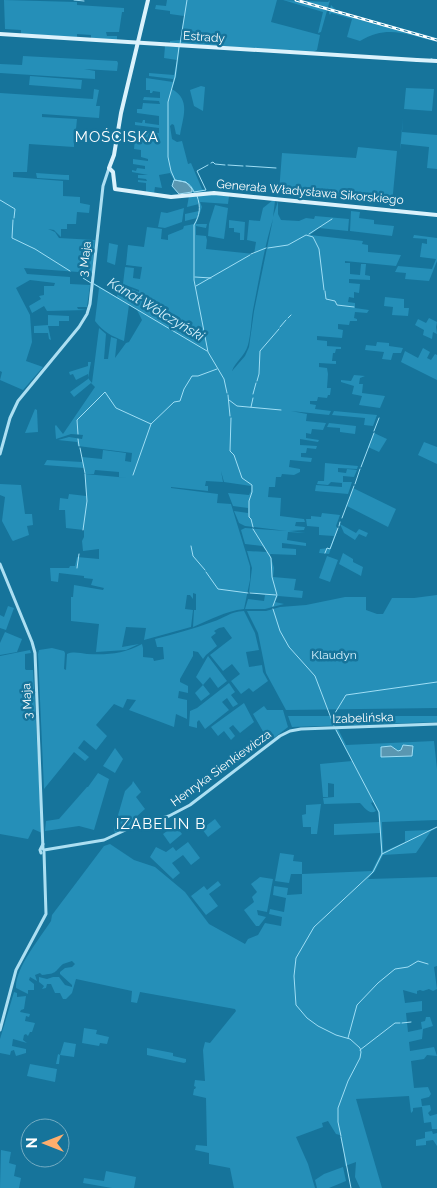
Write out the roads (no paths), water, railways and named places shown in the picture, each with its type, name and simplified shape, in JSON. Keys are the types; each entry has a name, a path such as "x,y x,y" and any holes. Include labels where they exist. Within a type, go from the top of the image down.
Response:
{"main road":[{"name":"3 Maja","path":"109,168 114,154 121,113 148,0"},
{"name":"Estrady","path":"0,34 437,61"},
{"name":"Generała Władysława Sikorskiego","path":"109,168 113,172 114,187 118,190 171,197 214,193 437,215"}],"street":[{"name":"3 Maja","path":"0,454 10,418 18,401 79,327 87,314 90,304 103,186 109,168"},
{"name":"3 Maja","path":"0,564 35,653 46,914 43,924 16,970 0,1030"},
{"name":"Izabelińska","path":"290,731 437,724"},
{"name":"Henryka Sienkiewicza","path":"43,851 104,840 134,826 176,813 190,805 268,744 290,731"}],"waterway":[{"path":"74,0 84,1"},
{"path":"180,44 187,0"},
{"path":"179,47 175,77 168,102 168,157 171,171 175,180 189,184 194,192 206,190 197,171 208,165"},
{"path":"211,163 225,165"},
{"path":"228,165 243,166"},
{"path":"246,166 276,168"},
{"path":"197,196 199,214 194,225 194,280 208,352 224,379 227,393"},
{"name":"Kanał Wólczyński","path":"0,200 15,209 14,218"},
{"path":"309,234 332,219"},
{"name":"Kanał Wólczyński","path":"13,220 12,238 35,249 70,271"},
{"path":"268,248 288,245 306,235 313,237 319,249 324,290"},
{"path":"251,254 266,248"},
{"path":"196,286 250,255"},
{"path":"195,277 211,278"},
{"name":"Kanał Wólczyński","path":"83,278 91,283"},
{"name":"Kanał Wólczyński","path":"94,284 207,351"},
{"path":"325,291 326,299 335,301 337,305 354,307"},
{"path":"288,318 291,315"},
{"path":"280,327 286,320"},
{"path":"257,381 260,351 279,329"},
{"path":"78,434 77,420 105,392 116,408 151,424 174,402 180,401 184,389 192,376 198,376 217,369"},
{"path":"253,394 256,383"},
{"path":"228,395 230,416"},
{"path":"251,407 253,398"},
{"path":"229,400 237,406 281,410"},
{"path":"231,418 230,451 234,455 242,478 252,485 249,517 253,527"},
{"path":"374,431 379,418"},
{"path":"133,475 151,424"},
{"path":"361,467 374,433"},
{"path":"78,439 79,446"},
{"path":"80,448 85,473"},
{"path":"355,484 360,469"},
{"path":"83,530 87,501 85,474"},
{"path":"342,518 354,486"},
{"path":"339,526 340,522"},
{"path":"325,553 327,548 330,549 338,528"},
{"path":"253,529 271,558 272,577 277,595 273,606"},
{"path":"191,546 193,556 205,570"},
{"path":"77,568 79,554"},
{"path":"206,572 218,589 248,593"},
{"path":"250,593 276,595"},
{"path":"273,609 280,631 289,647 315,676 334,726"},
{"path":"332,718 346,695 437,682"},
{"path":"336,730 379,812 382,854 373,872 314,927 296,958 294,976 296,1005 307,1018 336,1035 350,1039 360,1048 360,1058 348,1081 338,1108 341,1136"},
{"path":"382,854 437,827"},
{"path":"348,1038 357,1005 378,983 395,969 408,967 418,961 428,964"},
{"path":"402,1023 411,1022"},
{"path":"360,1050 395,1023 400,1023"},
{"path":"341,1137 351,1188"}],"railway":[{"path":"296,0 437,40"}],"district":[{"name":"MOŚCISKA","path":"117,137"},
{"name":"IZABELIN B","path":"161,824"}],"park label":[{"name":"Klaudyn","path":"334,655"}]}
